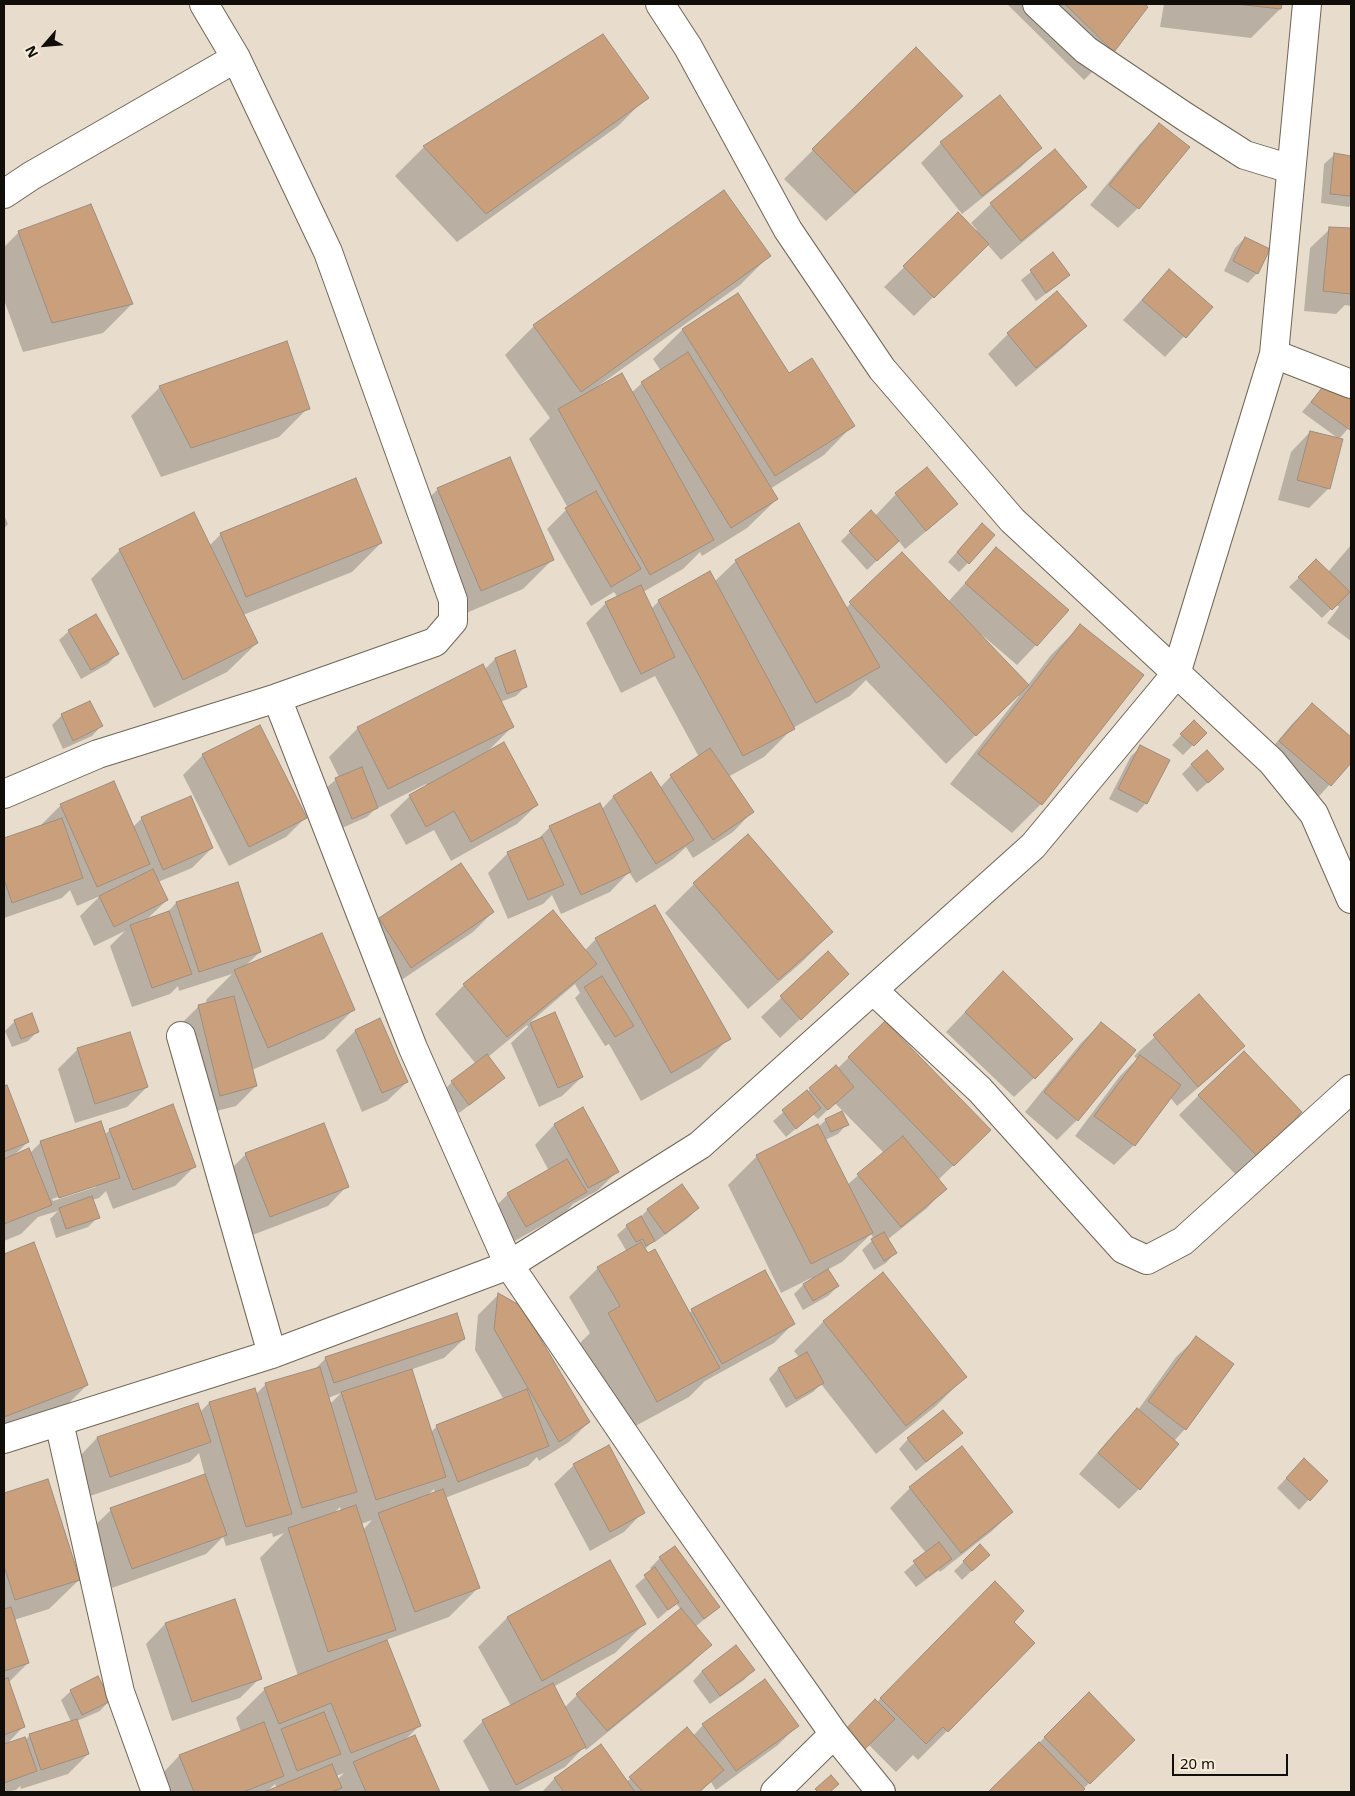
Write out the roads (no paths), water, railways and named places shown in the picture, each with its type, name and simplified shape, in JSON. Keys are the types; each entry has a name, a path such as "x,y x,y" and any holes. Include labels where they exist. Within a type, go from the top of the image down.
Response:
{"street":[{"path":"4,794 98,754 277,698 435,642 453,621 453,600 328,252 236,58 204,4"},
{"path":"660,4 688,47 788,230 882,369 1012,520 1272,762 1314,814 1351,899"},
{"path":"1037,4 1086,50 1184,116 1245,155 1291,169"},
{"path":"4,1439 272,1354 509,1265 700,1145 1033,846 1176,674 1274,354 1307,4"},
{"path":"4,194 31,176 236,58"},
{"path":"1274,354 1351,384"},
{"path":"277,698 413,1048 509,1265 669,1500 834,1734 881,1792"},
{"path":"873,990 980,1090 1123,1249 1147,1260 1183,1241 1351,1089"},
{"path":"181,1036 272,1354"},
{"path":"59,1422 120,1692 156,1792"},
{"path":"775,1792 834,1734"}]}
